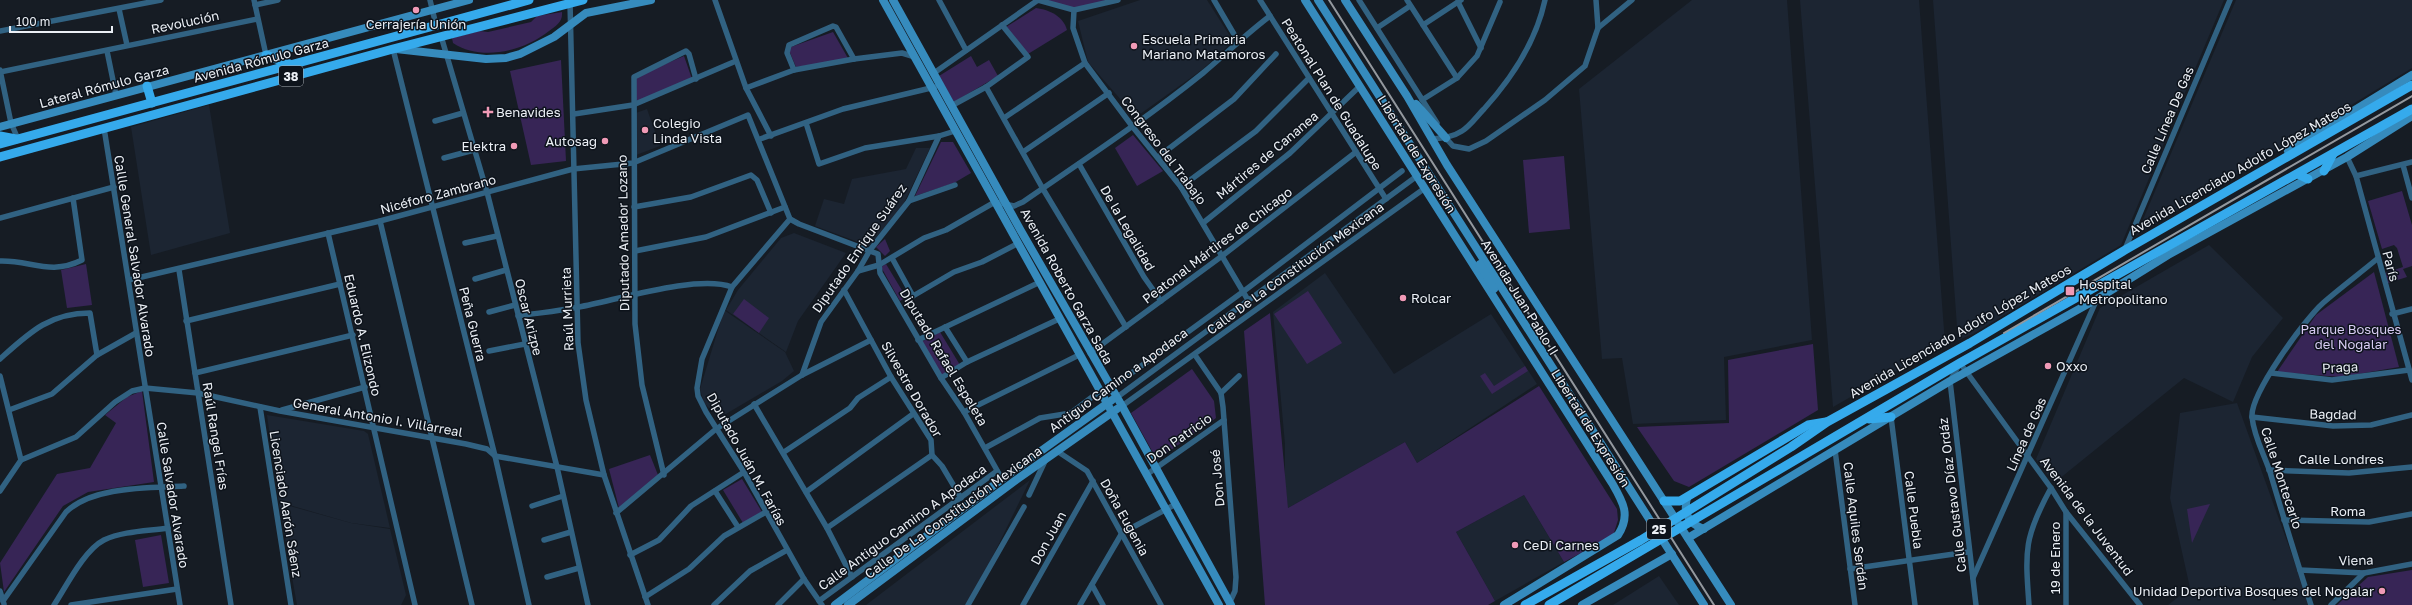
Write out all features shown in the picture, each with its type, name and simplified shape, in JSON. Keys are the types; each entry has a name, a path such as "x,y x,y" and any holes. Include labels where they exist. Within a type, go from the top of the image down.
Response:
{"main road":[{"name":"Avenida Rómulo Garza","path":"0,144 529,0"},
{"name":"Avenida Rómulo Garza","path":"0,157 441,36 570,2 584,0"},
{"path":"266,55 292,65"},
{"name":"Avenida Licenciado Adolfo López Mateos","path":"1525,605 1641,540 1791,448 1827,422 1970,343 2125,250 2156,234 2282,159 2412,85"},
{"path":"147,86 152,103"},
{"name":"25","path":"1549,605 1796,462 1960,363 2412,109"},
{"path":"0,136 18,140"},
{"path":"2324,171 2333,154"},
{"path":"2298,174 2308,179"},
{"path":"1866,420 1891,417"},
{"path":"1664,501 1675,503 1686,498 1808,425 1827,422"}],"street":[{"path":"0,31 161,0"},
{"path":"266,55 254,3 278,0"},
{"path":"430,0 436,25"},
{"name":"Lateral Rómulo Garza","path":"0,127 468,0"},
{"name":"Avenida Rómulo Garza","path":"393,49 447,55 506,58 520,54 554,37 578,17 597,10 651,0"},
{"path":"715,0 746,88 771,136"},
{"name":"Avenida Roberto Garza Sada","path":"883,0 1038,283 1100,391 1108,402 1146,474 1219,605"},
{"name":"Avenida Roberto Garza Sada","path":"893,0 953,105 1021,231 1090,353 1122,406 1229,604"},
{"path":"939,0 966,50"},
{"path":"934,73 1038,0 1074,10 1117,0"},
{"path":"1214,0 1238,41"},
{"name":"Peatonal Plan de Guadalupe","path":"1260,0 1386,199"},
{"name":"Libertad de Expresión","path":"1305,0 1624,503 1626,515 1618,535 1504,605"},
{"name":"Avenida Juan Pablo II","path":"1318,0 1704,605"},
{"name":"Avenida Juan Pablo II","path":"1345,0 1407,96 1432,139 1731,605"},
{"path":"1359,0 1450,144 1459,148 1469,149 1477,146 1545,100 1585,66 1598,28 1596,0"},
{"path":"1407,0 1457,78"},
{"path":"1432,139 1446,138 1462,131 1477,116 1516,69 1537,27 1545,0"},
{"path":"1598,28 1632,0"},
{"name":"Calle Línea De Gas","path":"2125,250 2230,0"},
{"path":"1423,25 1459,1 1481,48"},
{"name":"Raúl Murrieta","path":"570,2 572,23 578,343 586,400 604,475 648,605"},
{"path":"1422,100 1457,78 1477,56 1500,2"},
{"path":"1377,28 1410,6"},
{"path":"119,9 127,45"},
{"name":"Congreso del Trabajo","path":"1074,10 1073,28 1085,63 1132,126 1181,186 1248,300"},
{"path":"858,271 878,266 924,238 946,230 995,202 1016,205 1043,189 1132,126 1203,73 1238,41 1270,16"},
{"name":"Revolución","path":"0,71 107,51 127,45 257,19"},
{"path":"953,105 986,87 1028,56 1002,25"},
{"path":"794,70 787,53 789,45 833,26 836,27 854,59"},
{"name":"Oscar Arizpe","path":"441,36 486,192 557,467 588,605"},
{"name":"Peña Guerra","path":"393,49 495,456 529,605"},
{"path":"107,51 116,95"},
{"name":"Diputado Amador Lozano","path":"664,475 642,385 634,295 634,75 684,52 689,54 696,79"},
{"path":"746,88 794,70 854,59 902,53 927,60"},
{"path":"1158,157 1234,99 1276,54"},
{"path":"574,114 633,105 736,61"},
{"path":"1004,118 1085,63"},
{"path":"0,71 11,123 18,140"},
{"path":"2282,159 2290,150 2412,75"},
{"path":"1181,186 1256,131 1309,78"},
{"path":"870,250 799,224 790,219 760,139 844,109 931,89 941,84"},
{"name":"Mártires de Cananea","path":"1203,222 1290,153 1333,114 1360,86"},
{"path":"986,87 1043,189 1126,327"},
{"path":"1023,152 1108,93"},
{"path":"1407,96 1446,138"},
{"path":"435,121 463,113"},
{"name":"Nicéforo Zambrano","path":"129,280 179,270 380,221 574,169 633,163 748,115 760,139"},
{"path":"1688,538 1966,372 2097,299 2168,255 2347,158 2412,116"},
{"path":"806,123 819,164 866,148 939,136 955,131"},
{"name":"Callle General Salvador Alvarado","path":"104,128 145,388"},
{"path":"1400,130 1412,168"},
{"name":"Diputado Enrique Suárez","path":"802,375 821,322 858,271 870,250 909,201 939,136"},
{"path":"444,158 474,150"},
{"name":"Peatonal Mártires de Chicago","path":"1090,353 1222,256 1356,152"},
{"name":"París","path":"2347,158 2356,176 2392,314 2412,380"},
{"path":"2356,176 2412,162"},
{"name":"De la Legalidad","path":"1079,164 1144,277 1161,301"},
{"path":"2403,165 2412,198"},
{"path":"1111,388 1244,291 1402,171"},
{"path":"634,206 691,197 753,176 757,180 771,213"},
{"name":"Antiguo Camino a Apodaca","path":"835,605 1002,479 1108,402 1116,398 1417,176"},
{"path":"909,201 955,185"},
{"path":"0,218 114,187"},
{"name":"Calle De La Constitución Mexicana","path":"848,605 1057,451 1195,355 1425,188"},
{"path":"0,261 52,268 68,266 82,260 73,198"},
{"path":"635,251 706,236 785,207"},
{"name":"Diputado Juán M. Farías","path":"790,219 732,287 702,359 698,374 698,396 716,429 744,472 787,550 820,603"},
{"path":"380,221 472,605"},
{"path":"1012,236 1021,231"},
{"name":"Eduardo A. Elizondo","path":"328,233 415,605"},
{"path":"465,243 497,236"},
{"path":"892,258 913,296 954,272 982,262 1017,244"},
{"path":"1474,246 1478,259 1502,304 1502,312"},
{"name":"Diputado Rafael Espeleta","path":"870,250 878,254 878,266 880,273 918,340 964,412 1002,479"},
{"name":"Calle Montecarlo","path":"2311,605 2269,470 2259,446 2252,416 2259,394 2271,373 2311,315 2323,303 2377,259"},
{"name":"Raúl Rangel Frías","path":"179,270 231,605"},
{"path":"475,279 506,270"},
{"path":"518,316 578,307 695,283 721,283 732,287"},
{"path":"918,340 1038,283"},
{"path":"186,321 340,284"},
{"name":"Silvestre Dorador","path":"844,290 891,377 913,414 931,440 932,455 942,466 961,498"},
{"name":"Línea de Gas","path":"1973,578 2097,299"},
{"path":"489,312 515,305"},
{"path":"2392,314 2412,309"},
{"path":"0,359 33,330 54,318 80,313 90,313 97,355"},
{"path":"941,378 967,362 1059,319"},
{"path":"945,327 967,362"},
{"path":"9,410 57,391 97,355 136,333"},
{"path":"195,373 352,335"},
{"path":"616,513 664,475 716,429 802,375 871,340"},
{"path":"489,351 525,344"},
{"path":"1527,348 1568,394"},
{"path":"964,412 1079,355"},
{"name":"Don José","path":"1195,355 1221,393 1236,577 1235,591 1229,604"},
{"path":"1950,382 1960,363"},
{"name":"Avenida de la Juventud","path":"1960,363 2051,488 2066,512 2140,605"},
{"name":"Praga","path":"2271,373 2332,380 2409,370"},
{"path":"0,376 2,390 9,410 21,460"},
{"path":"1221,393 1240,376"},
{"path":"784,452 850,408 858,398 891,377"},
{"name":"Calle Gustavo Díaz Ordáz","path":"1950,382 1968,552 1976,605"},
{"path":"280,411 365,387"},
{"path":"0,492 21,460 76,437 115,402 132,391 145,388"},
{"name":"General Antonio I. Villarreal","path":"145,388 198,393 280,411 483,448 495,456 604,475"},
{"name":"Calle Salvador Alvarado","path":"145,388 180,605"},
{"path":"985,448 1040,418 1071,413 1100,391"},
{"path":"754,404 784,452 827,528 852,577"},
{"name":"Licenciado Aarón Sáenz","path":"260,407 291,605"},
{"path":"806,492 913,414"},
{"name":"Bagdad","path":"2252,416 2333,426 2371,425 2412,414"},
{"name":"Calle Puebla","path":"1891,417 1915,605"},
{"name":"Don Patricio","path":"1146,474 1156,469 1224,420"},
{"name":"Calle Aquiles Serdán","path":"1835,450 1855,605"},
{"name":"Doña Eugenia","path":"1057,451 1081,466 1093,481 1161,605"},
{"path":"827,528 932,455"},
{"path":"1030,495 1046,459"},
{"name":"Calle Londres","path":"2269,470 2349,473 2412,466"},
{"name":"Calle Antiguo Camino A Apodaca","path":"820,603 852,577 997,471"},
{"path":"630,555 659,540 691,506 744,472"},
{"name":"Don Juan","path":"1023,605 1093,481"},
{"path":"4,603 66,512 75,504 102,494 184,486"},
{"path":"2029,605 2026,557 2028,538 2038,511 2051,488"},
{"path":"715,491 738,527"},
{"path":"532,506 563,496"},
{"path":"1686,498 1686,511 1688,518 1692,523 1704,529"},
{"path":"1080,605 1122,533 1176,504"},
{"path":"968,605 1024,506"},
{"path":"645,597 675,580 724,536 766,512"},
{"name":"19 de Enero","path":"2066,512 2066,605"},
{"name":"Roma","path":"2284,520 2369,522 2412,514"},
{"path":"54,605 87,555 98,544 114,537 168,528"},
{"path":"544,540 571,532"},
{"path":"714,605 750,571 787,550"},
{"path":"1850,568 1968,552"},
{"path":"1582,605 1672,554"},
{"name":"Viena","path":"2300,570 2364,573 2412,564"},
{"path":"547,577 579,568"},
{"path":"2331,605 2364,573"},
{"path":"778,605 804,578"},
{"path":"1092,585 1103,605"},
{"path":"71,605 177,589"},
{"path":"0,591 4,603"}],"shaded area":[{"name":"Escuela Primaria Mariano Matamoros","path":"1140,0 1207,0 1233,41 1203,69 1136,117 1088,62 1078,21"},
{"path":"1692,0 1787,0 1812,340 1724,357 1726,420 1633,424 1622,358 1602,359 1579,89"},
{"path":"1800,0 1919,0 1945,343 1833,407"},
{"path":"1933,0 2224,0 2121,245 1973,334 1958,340"},
{"path":"2236,0 2412,0 2412,68 2136,236"},
{"path":"209,105 230,233 151,255 131,127"},
{"name":"Colegio Linda Vista","path":"647,109 660,146 636,155 633,114"},
{"path":"916,148 930,148 903,205 869,246 815,226 824,199 844,204 852,179 906,169"},
{"path":"794,233 846,253 798,321 786,352 726,310 738,290 781,238"},
{"path":"2209,245 2283,318 2252,357 2233,402 2184,378 2054,483 2036,459 2100,308"},
{"path":"1325,273 1394,374 1491,314 1537,384 1417,463 1405,442 1288,508 1285,483 1285,444 1273,312"},
{"path":"724,310 785,352 794,371 782,381 719,418 704,403 700,389"},
{"path":"2237,403 2310,605 2168,605 2190,588 2170,498 2180,413"},
{"path":"267,415 364,431 368,434 390,528 351,523 279,502"},
{"path":"1030,480 969,605 866,605"},
{"path":"1524,495 1564,562 1495,601 1456,532"},
{"path":"279,503 351,523 390,529 406,595 401,605 297,605"},
{"path":"1659,576 1679,605 1613,605"}],"green space":[{"path":"1044,0 1112,0 1074,8"},
{"path":"1036,8 1055,14 1065,25 1067,30 1028,54 1006,27"},
{"path":"562,12 560,21 554,27 539,38 515,49 490,53 477,52 464,49 453,43 452,38 480,31 488,32 531,22 537,16"},
{"path":"833,32 849,60 796,67 788,48"},
{"path":"684,56 692,79 636,103 635,77"},
{"path":"971,56 977,67 989,60 998,76 954,102 939,76"},
{"path":"561,60 566,161 531,165 510,71"},
{"path":"1133,135 1163,171 1137,186 1115,148"},
{"path":"941,142 953,142 971,173 954,183 915,196"},
{"path":"1564,156 1570,229 1529,233 1523,160"},
{"path":"2402,191 2412,225 2412,266 2403,269 2407,277 2388,283 2385,273 2403,267 2397,248 2394,245 2382,249 2368,201"},
{"path":"885,239 890,251 885,256 876,247"},
{"path":"86,264 92,305 67,308 61,270"},
{"path":"886,264 906,297 900,301 881,267"},
{"name":"Parque Bosques del Nogalar","path":"2374,272 2399,367 2341,377 2277,372 2316,315"},
{"path":"1308,291 1342,343 1307,364 1274,314"},
{"path":"744,299 769,318 759,333 733,314"},
{"path":"1270,313 1288,508 1405,442 1417,463 1539,386 1617,509 1618,520 1613,536 1564,562 1524,495 1456,532 1495,601 1488,605 1265,605 1244,331"},
{"path":"940,332 960,365 941,376 921,342"},
{"path":"1813,344 1818,410 1689,487 1674,481 1637,427 1729,423 1728,360"},
{"path":"1525,366 1528,371 1492,394 1480,376 1485,373 1494,386"},
{"path":"1192,369 1214,401 1216,418 1157,460 1131,413"},
{"path":"142,391 154,482 88,492 63,506 4,592 0,563 57,474 90,468 116,423 105,415 127,397"},
{"path":"650,455 658,475 619,508 609,469"},
{"path":"742,479 762,512 743,523 723,490"},
{"path":"2210,504 2192,543 2187,509"},
{"path":"161,535 169,583 143,587 135,540"},
{"name":"Unidad Deportiva Bosques del Nogalar","path":"2412,570 2412,605 2337,605 2368,577"}],"railway":[{"path":"1329,0 1714,605"},
{"path":"2004,333 2412,96"}],"place":[{"name":"Cerrajería Unión","path":"416,10"},
{"name":"Escuela Primaria Mariano Matamoros","path":"1134,46"},
{"name":"Benavides","path":"488,112"},
{"name":"Colegio Linda Vista","path":"645,130"},
{"name":"Autosag","path":"605,141"},
{"name":"Elektra","path":"514,146"},
{"name":"Hospital Metropolitano","path":"2070,291"},
{"name":"Rolcar","path":"1403,298"},
{"name":"Oxxo","path":"2048,366"},
{"name":"CeDi Carnes","path":"1515,545"},
{"name":"Unidad Deportiva Bosques del Nogalar","path":"2382,591"}]}
